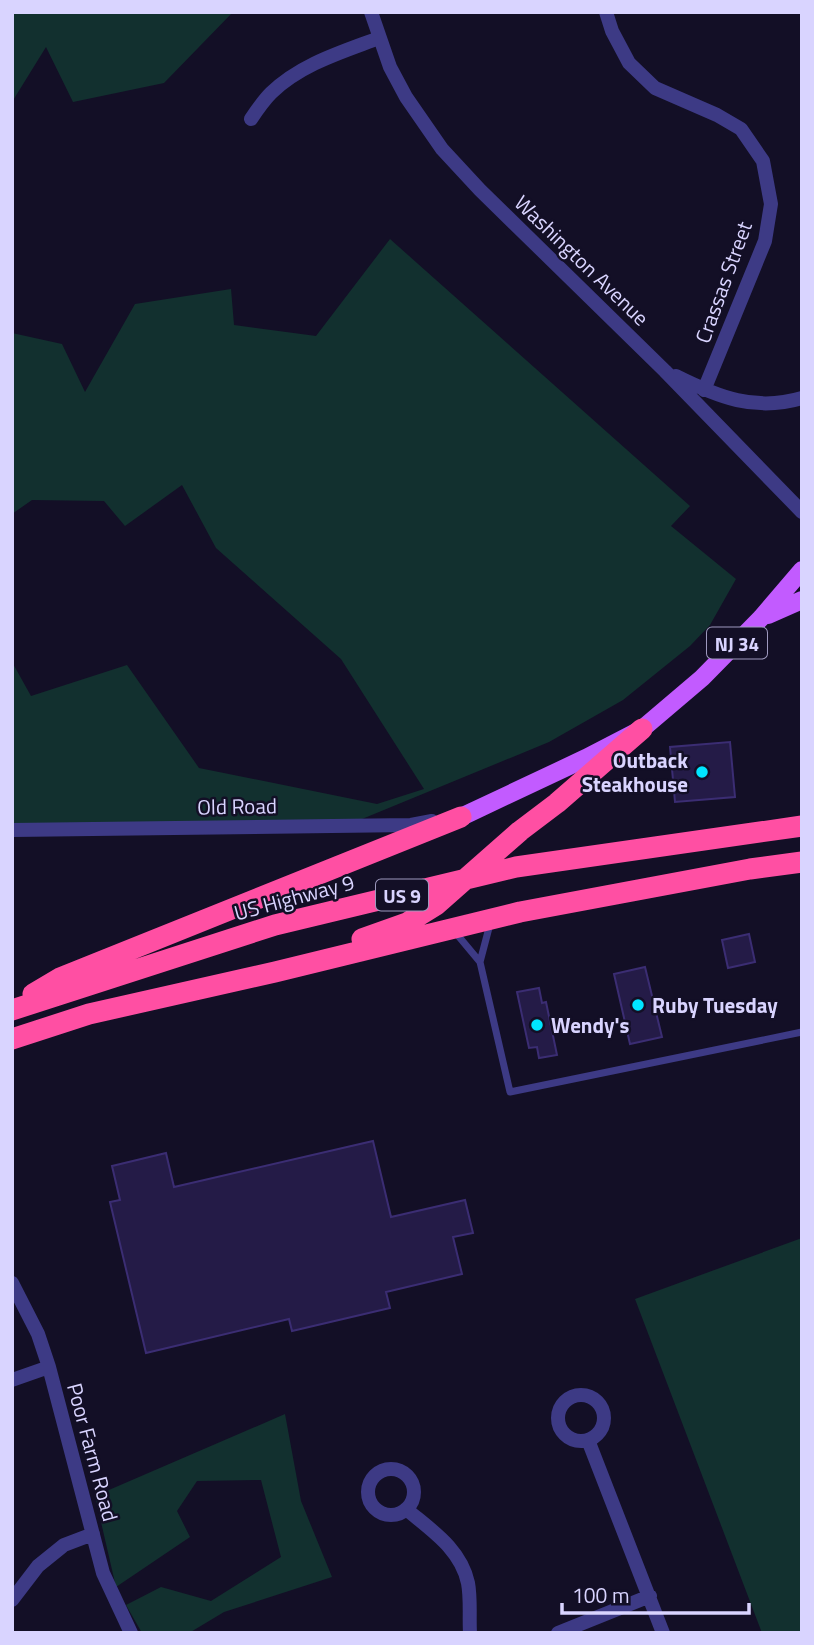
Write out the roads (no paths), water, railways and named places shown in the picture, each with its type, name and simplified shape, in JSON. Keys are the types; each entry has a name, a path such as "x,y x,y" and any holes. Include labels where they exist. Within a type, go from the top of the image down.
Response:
{"highway":[{"path":"275,972 407,923 436,905 642,729"},
{"path":"12,1008 60,978 461,817"},
{"name":"US Highway 9","path":"12,1008 275,925 516,867 802,826"},
{"name":"US 9","path":"12,1039 89,1014 520,912 802,862"}],"main road":[{"name":"NJ 34","path":"642,729 702,678 761,618 802,570"},
{"path":"761,618 802,600"},
{"path":"461,817 642,729"}],"street":[{"name":"Washington Avenue","path":"372,12 390,67 406,97 442,149 490,200 666,371 797,507"},
{"name":"Crassas Street","path":"606,12 612,31 629,63 655,88 717,115 741,129 763,161 771,204 765,241 704,390"},
{"path":"251,119 271,93 296,73 321,60 379,38"},
{"path":"666,371 704,390 742,402 772,403 802,398"},
{"path":"797,507 802,489"},
{"name":"Old Road","path":"12,830 411,825 461,817"},
{"name":"Poor Farm Road","path":"12,1283 38,1334 103,1573 131,1633"},
{"path":"12,1380 49,1367"},
{"path":"588,1440 663,1633"},
{"path":"406,1509 458,1556 468,1583 470,1633"},
{"path":"12,1600 38,1566 64,1545 93,1534"},
{"path":"558,1633 650,1596"}],"lane":[{"path":"480,962 491,919"},
{"path":"453,929 480,962 510,1092 802,1032"}],"place":[{"name":"Outback Steakhouse","path":"702,772"},
{"name":"Ruby Tuesday","path":"638,1005"},
{"name":"Wendy's","path":"537,1025"}]}
